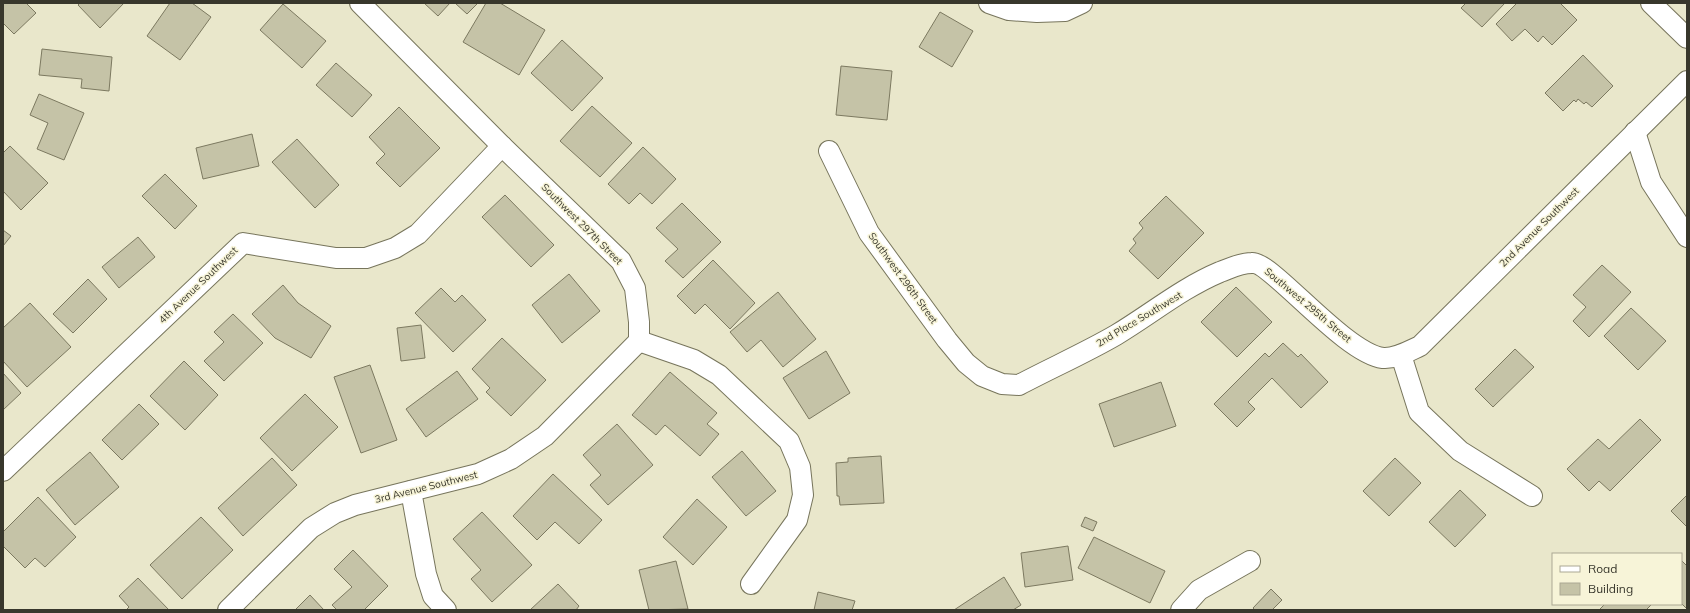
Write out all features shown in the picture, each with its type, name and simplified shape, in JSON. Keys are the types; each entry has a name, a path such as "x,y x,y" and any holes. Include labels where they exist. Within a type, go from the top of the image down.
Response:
{"street":[{"name":"Southwest 297th Street","path":"360,3 502,146 621,261 635,288 640,322 639,341"},
{"path":"989,3 1009,10 1037,12 1065,11 1082,3"},
{"path":"1651,3 1687,38"},
{"name":"2nd Avenue Southwest","path":"1392,356 1420,346 1687,81"},
{"path":"1635,132 1651,182 1687,237"},
{"name":"4th Avenue Southwest","path":"3,471 243,243 336,258 366,258 395,248 418,234 502,146"},
{"name":"Southwest 296th Street","path":"829,151 869,233 947,340 966,363 982,376 1002,384"},
{"name":"Southwest 295th Street","path":"1254,262 1269,270 1308,307 1362,349 1392,356"},
{"name":"2nd Place Southwest","path":"1002,384 1019,385 1117,335 1171,298 1206,278 1238,265 1254,262"},
{"path":"639,341 694,360 719,375 789,441 800,467 803,495 797,520 751,584"},
{"name":"3rd Avenue Southwest","path":"228,610 311,528 335,513 355,505 478,474 512,459 545,436 639,341"},
{"path":"1392,356 1419,412 1460,451 1532,496"},
{"path":"410,492 426,574 433,596 446,610"},
{"path":"1182,610 1199,590 1250,561"}],"building":[{"path":"3,3 26,3 36,13 14,34 3,23"},
{"path":"80,3 124,3 100,28 78,5"},
{"path":"170,3 192,3 211,17 180,60 147,36"},
{"path":"424,3 450,3 438,16"},
{"path":"455,3 478,3 467,14"},
{"path":"486,3 500,3 545,30 519,75 463,42"},
{"path":"1466,3 1505,3 1482,27 1461,8"},
{"path":"1517,3 1560,3 1577,20 1552,45 1543,36 1538,42 1525,29 1512,41 1496,24"},
{"path":"283,4 326,41 302,68 260,30"},
{"path":"940,12 973,31 952,67 919,47"},
{"path":"562,40 603,78 572,111 531,73"},
{"path":"42,49 112,57 109,91 81,88 82,79 39,75"},
{"path":"1583,55 1613,86 1592,107 1586,102 1584,104 1578,99 1576,102 1574,100 1563,111 1545,93"},
{"path":"336,63 372,95 352,117 316,85"},
{"path":"841,66 892,71 887,120 836,115"},
{"path":"39,94 84,113 64,160 37,149 48,123 30,115"},
{"path":"592,106 632,143 600,177 560,141"},
{"path":"399,107 440,148 400,187 376,163 385,154 369,137"},
{"path":"252,134 259,166 203,179 196,148"},
{"path":"297,139 339,185 315,208 272,162"},
{"path":"10,146 48,183 21,210 3,191 3,153"},
{"path":"643,147 676,179 652,204 640,193 629,204 608,184"},
{"path":"165,174 197,206 175,229 142,196"},
{"path":"505,195 554,245 531,267 482,217"},
{"path":"1166,196 1204,233 1158,279 1129,251 1136,243 1133,239 1143,228 1139,223"},
{"path":"682,203 721,242 683,278 665,261 678,249 656,228"},
{"path":"3,230 11,236 3,246"},
{"path":"138,237 155,257 119,288 102,267"},
{"path":"713,260 755,303 730,329 705,304 695,314 677,296"},
{"path":"1602,265 1631,292 1589,337 1573,321 1586,307 1573,295"},
{"path":"569,274 600,311 562,343 532,305"},
{"path":"88,279 107,299 73,333 53,314"},
{"path":"283,285 298,303 331,326 311,358 275,338 252,314"},
{"path":"1236,287 1272,322 1237,357 1201,322"},
{"path":"441,288 455,302 462,295 486,320 453,352 415,313"},
{"path":"778,292 816,339 783,367 761,340 747,352 730,332"},
{"path":"30,303 71,347 27,387 3,361 3,328"},
{"path":"1631,308 1666,341 1638,370 1604,336"},
{"path":"233,314 263,343 224,381 204,361 224,342 214,332"},
{"path":"421,325 425,358 401,361 397,328"},
{"path":"502,338 546,380 511,416 486,392 490,388 472,369"},
{"path":"1283,343 1298,357 1301,354 1328,382 1301,408 1272,378 1248,402 1255,409 1237,427 1214,404 1265,353 1269,357"},
{"path":"1515,349 1534,367 1493,407 1475,389"},
{"path":"826,351 850,393 809,419 783,378"},
{"path":"184,361 218,395 185,430 150,396"},
{"path":"370,365 397,440 361,453 334,377"},
{"path":"457,371 478,399 426,437 406,409"},
{"path":"670,372 717,413 707,424 719,434 700,456 665,425 656,435 632,415"},
{"path":"3,373 21,393 3,410"},
{"path":"1161,382 1176,426 1114,447 1099,404"},
{"path":"305,394 338,427 292,471 260,438"},
{"path":"139,404 159,424 122,460 102,440"},
{"path":"1640,419 1661,440 1610,491 1599,481 1589,491 1567,469 1598,439 1609,449"},
{"path":"617,424 653,465 608,505 590,485 601,475 583,455"},
{"path":"742,451 776,491 746,516 712,477"},
{"path":"90,452 119,487 75,525 46,490"},
{"path":"881,456 884,503 840,505 839,496 837,496 836,463 848,462 848,458"},
{"path":"272,458 297,485 243,536 218,508"},
{"path":"1395,458 1421,483 1389,516 1363,491"},
{"path":"553,474 602,520 579,544 555,522 537,540 513,516"},
{"path":"1460,490 1486,515 1455,547 1429,522"},
{"path":"1687,495 1687,527 1671,511"},
{"path":"38,497 76,537 45,567 35,558 25,568 3,546 3,532"},
{"path":"697,499 727,527 693,565 663,537"},
{"path":"482,512 532,565 492,602 471,579 481,570 453,539"},
{"path":"201,517 233,550 182,599 150,565"},
{"path":"1085,517 1097,522 1093,531 1081,526"},
{"path":"1094,537 1165,571 1150,603 1078,568"},
{"path":"1068,546 1073,580 1025,587 1021,553"},
{"path":"353,550 388,586 364,610 337,610 332,605 352,587 334,569"},
{"path":"676,561 688,609 649,610 639,570"},
{"path":"1682,561 1687,566 1687,609 1682,604"},
{"path":"1004,577 1021,605 1013,610 954,610"},
{"path":"138,578 169,610 126,610 129,607 119,596"},
{"path":"558,584 579,606 576,610 530,610"},
{"path":"1271,589 1282,600 1272,610 1255,610 1253,608"},
{"path":"818,592 855,601 852,610 814,610"},
{"path":"310,595 324,610 295,610"},
{"path":"1604,605 1651,605 1646,610 1599,610"}]}
